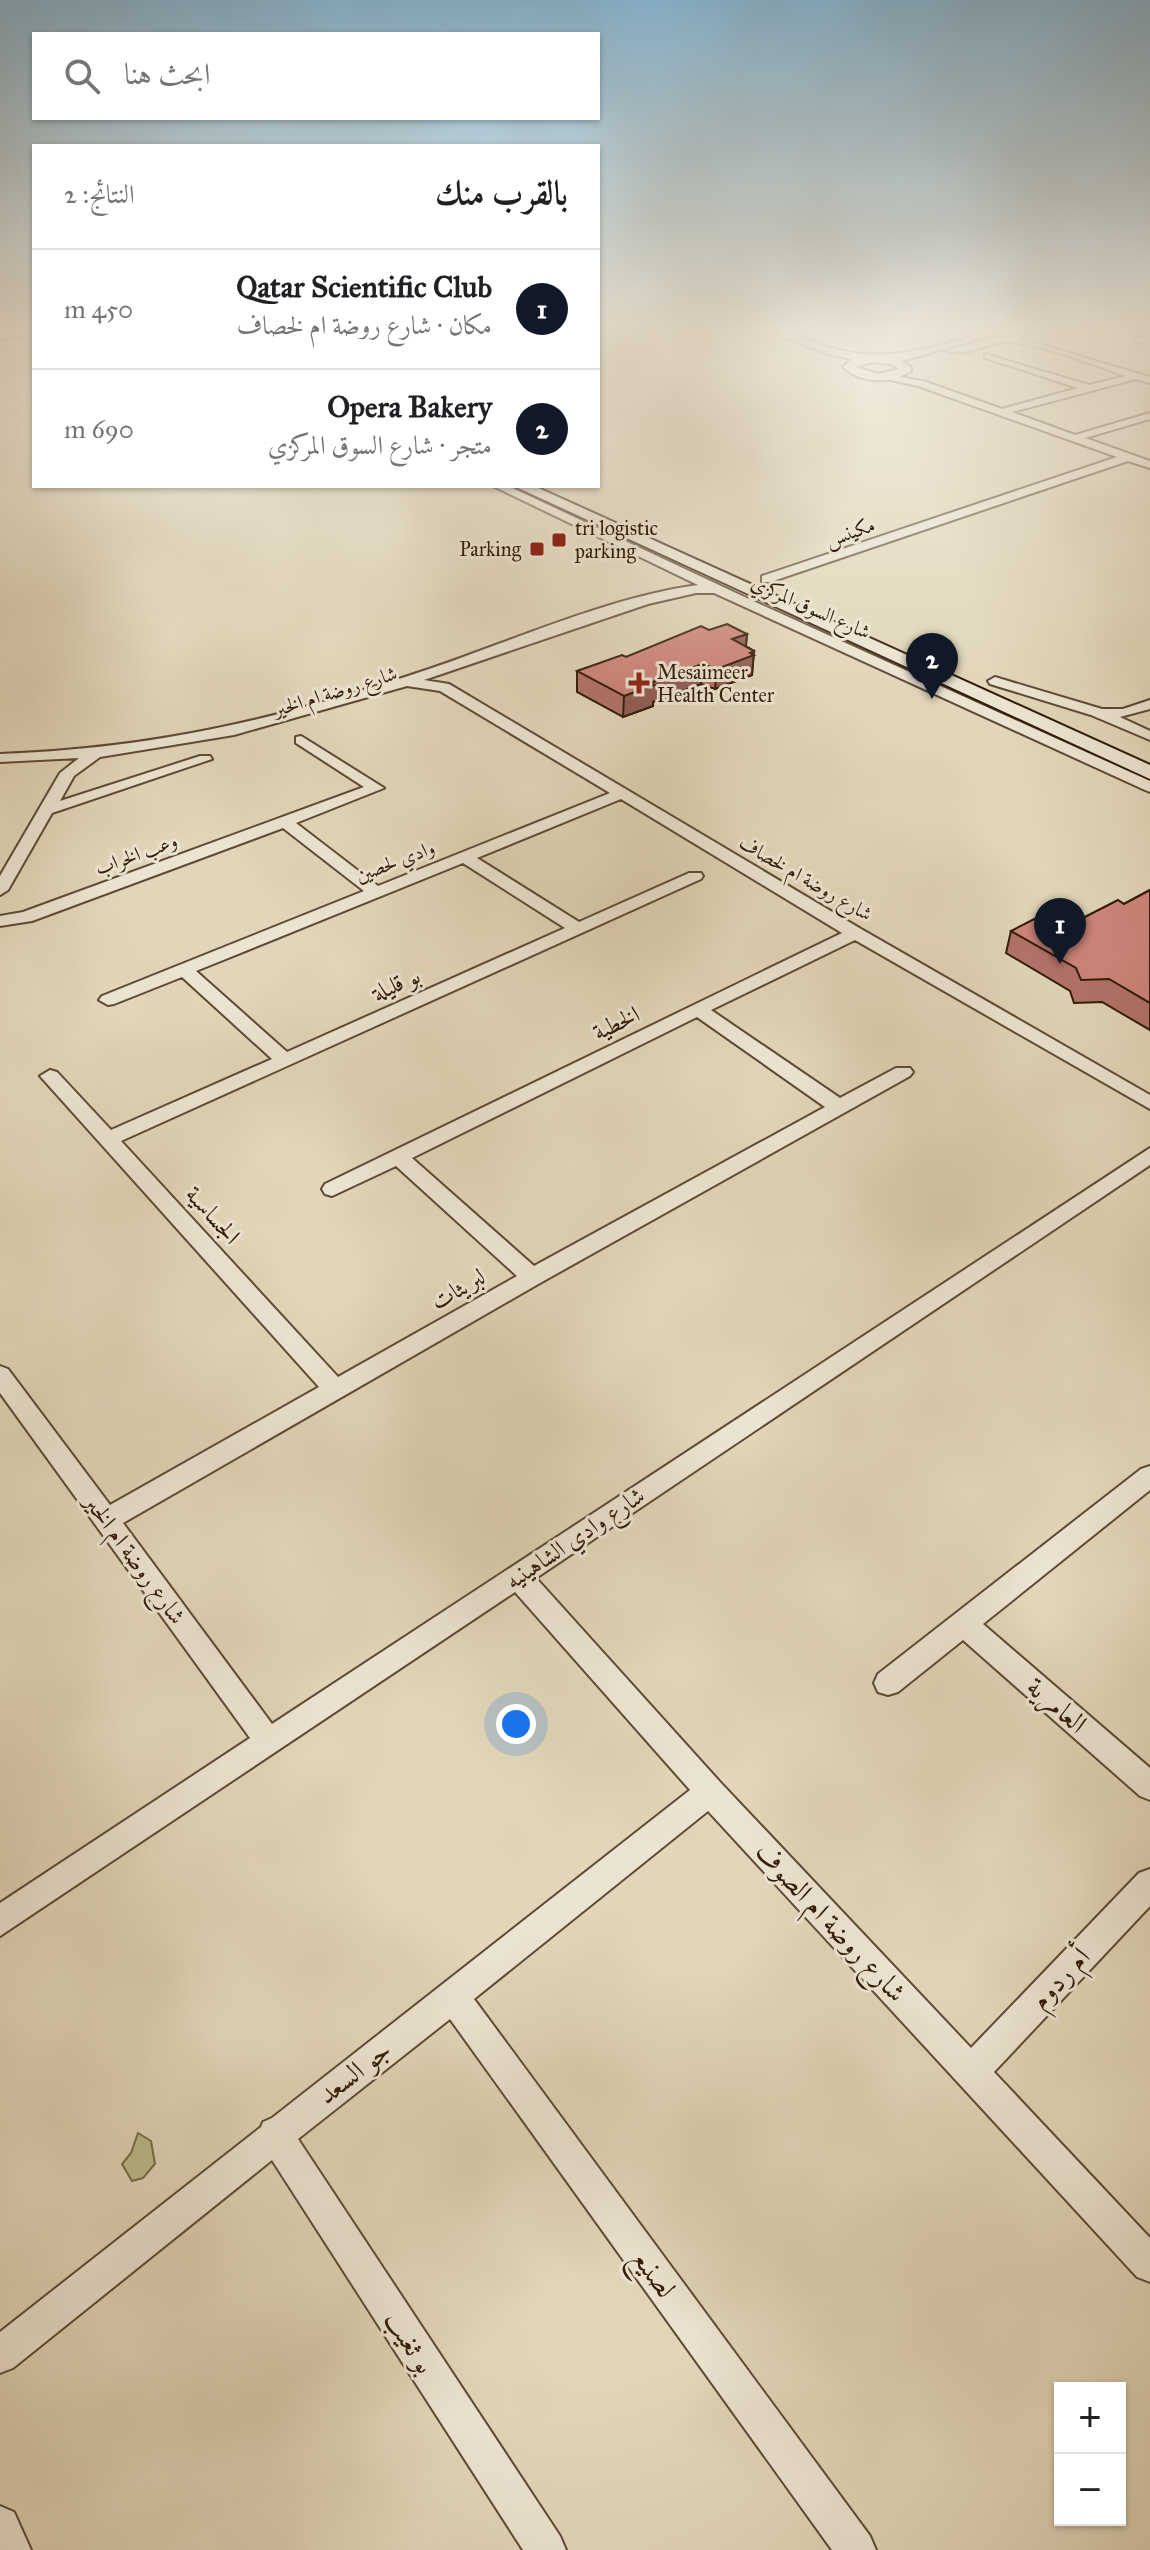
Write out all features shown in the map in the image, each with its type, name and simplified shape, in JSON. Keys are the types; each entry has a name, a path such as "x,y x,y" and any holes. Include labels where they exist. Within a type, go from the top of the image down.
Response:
{"main road":[{"name":"شارع السوق المركزي","path":"526,488 1150,773"},
{"name":"شارع السوق المركزي","path":"562,488 938,656"},
{"path":"988,678 1150,751"},
{"path":"1038,722 1063,746"}],"street":[{"path":"1103,448 1150,465"},
{"name":"مكينس","path":"766,579 1128,457"},
{"name":"شارع السوق المركزي","path":"503,488 1150,787"},
{"name":"شارع روضة ام الخير","path":"667,566 671,574 665,581 623,598 275,711 148,738 24,748 16,752 17,756 99,753 172,744 234,731 404,681 630,605 690,590 716,589"},
{"path":"623,598 675,583 685,584 690,590"},
{"path":"442,668 437,677 444,687"},
{"path":"988,678 1096,712 1150,736"},
{"name":"شارع روضة ام لخصاف","path":"404,681 444,687 855,933 1150,1103"},
{"path":"1096,712 1133,712 1150,704"},
{"path":"1133,712 1131,720 1135,729"},
{"name":"وعب الخراب","path":"0,921 26,917 376,788 301,740"},
{"name":"شارع روضة ام الخير","path":"0,890 68,773 80,762 99,753"},
{"path":"52,756 66,762 68,773"},
{"path":"0,758 23,757"},
{"path":"47,810 205,759"},
{"name":"وادي لحصين","path":"108,1000 621,794"},
{"path":"285,822 375,892"},
{"path":"465,857 579,929"},
{"name":"بو قليلة","path":"109,1139 695,876"},
{"name":"الخطية","path":"332,1189 855,933"},
{"path":"185,970 285,1060"},
{"path":"700,1011 838,1106"},
{"name":"لبريثات","path":"106,1520 532,1277 903,1072"},
{"name":"الجساسية","path":"50,1076 336,1390"},
{"name":"شارع وادي الشاهينيه","path":"0,1921 1150,1155"},
{"path":"398,1157 532,1277"},
{"name":"شارع روضة ام الخير","path":"0,1375 269,1742"},
{"path":"888,1683 1150,1476"},
{"name":"شارع روضة ام الصوف","path":"517,1576 710,1792 1150,2264"},
{"name":"العامرية","path":"968,1620 1150,1773"},
{"name":"العامرية","path":"1067,1706 1150,1786"},
{"name":"جو السعد","path":"0,2355 710,1792"},
{"name":"أم ردوم","path":"971,2072 1150,1884"},
{"name":"لصنيع","path":"452,1995 856,2550"},
{"name":"بو ثغيب","path":"275,2134 546,2550"},
{"path":"0,2526 11,2550"}],"green space":[{"path":"138,2133 151,2141 155,2164 143,2178 132,2181 122,2164 131,2153"}],"building":[{"path":"727,624 747,634 732,639 754,651 750,653 754,655 717,669 702,664 624,696 577,671 622,655 626,657 701,626 709,630"},
{"path":"1150,890 1150,1003 1109,979 1081,980 1076,968 1011,931 1048,912 1071,924 1118,900 1124,904"}],"place":[{"name":"tri logistic parking","path":"559,540"},
{"name":"Parking","path":"537,549"},
{"name":"Mesaimeer Health Center","path":"639,683"},
{"name":"Opera Bakery","path":"932,699"},
{"name":"Qatar Scientific Club","path":"1060,964"}]}
